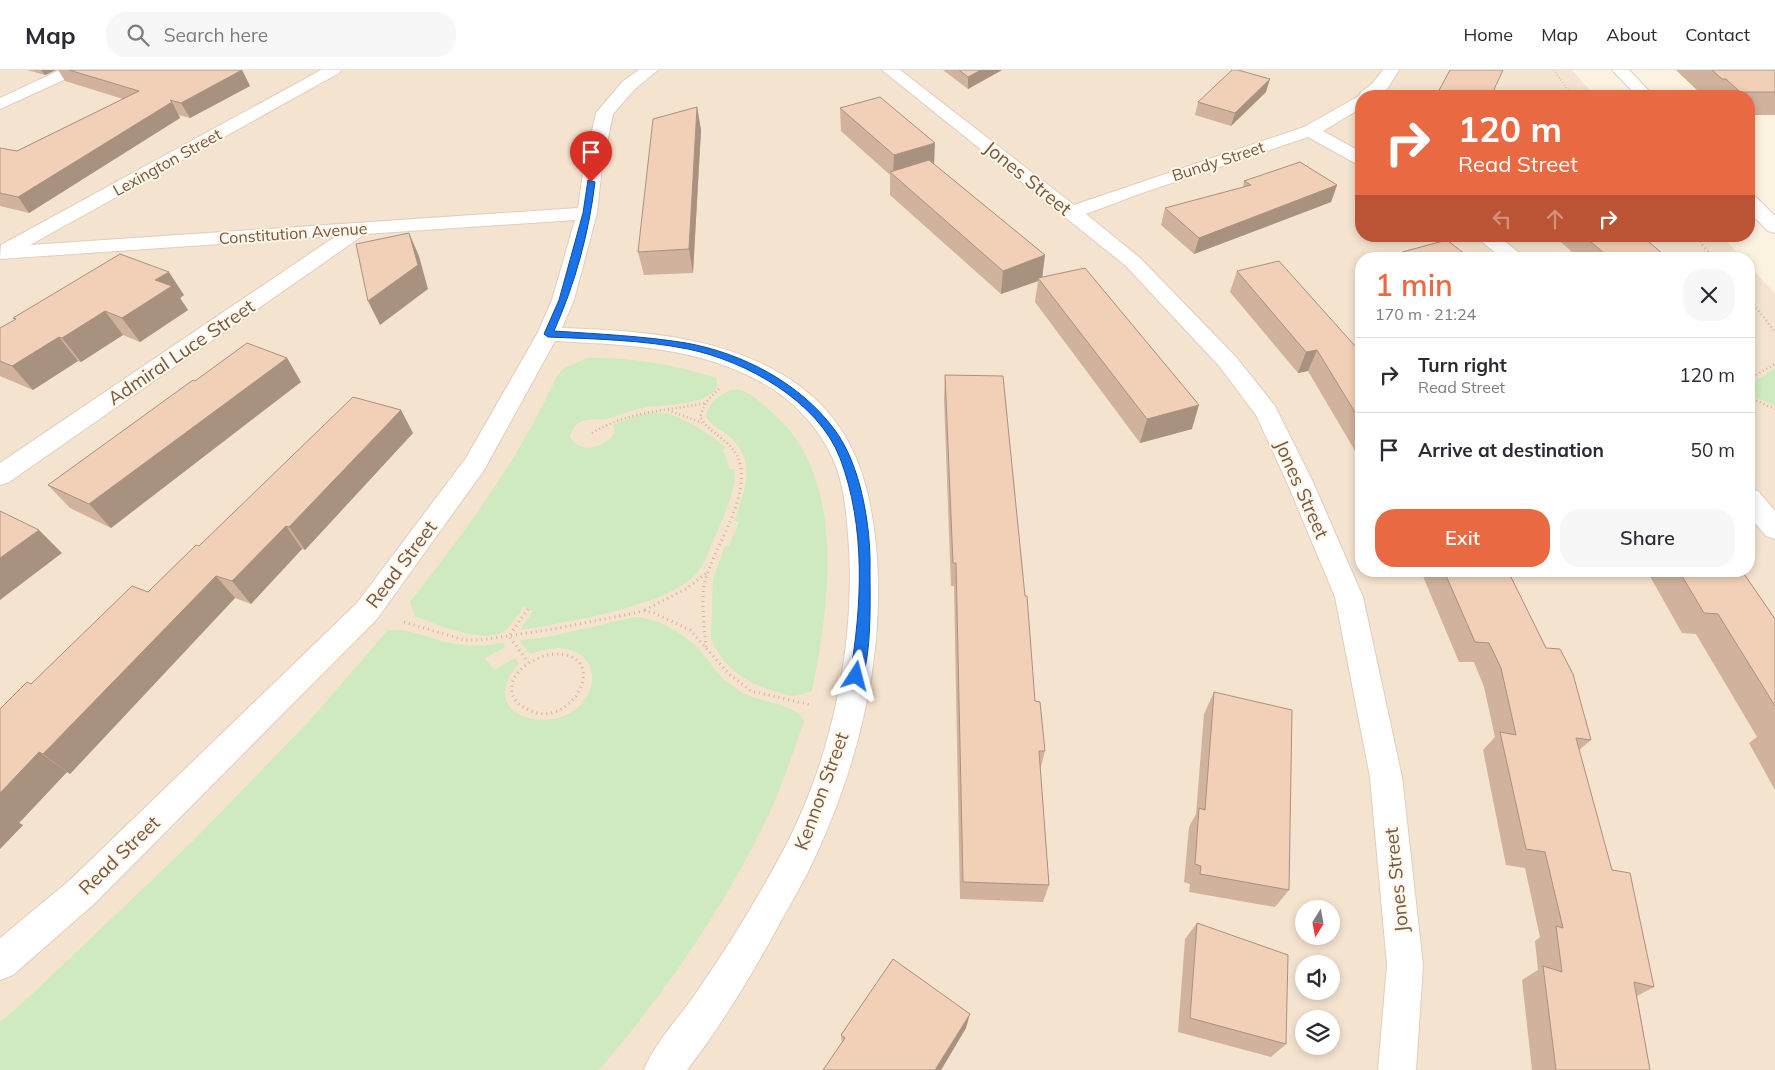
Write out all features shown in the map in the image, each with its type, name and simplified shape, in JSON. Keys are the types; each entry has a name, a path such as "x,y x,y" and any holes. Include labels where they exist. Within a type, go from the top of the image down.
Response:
{"street":[{"path":"0,104 73,70"},
{"name":"Lexington Street","path":"0,253 333,70"},
{"name":"Read Street","path":"0,962 82,892 367,611 475,464 548,334 563,300 587,213 592,166 605,113 629,85 650,70"},
{"name":"Jones Street","path":"890,70 1032,180 1070,213 1133,262 1228,362 1267,412 1299,480 1349,597 1386,777 1405,965 1397,1070"},
{"path":"1375,90 1392,70"},
{"path":"1620,70 1640,90"},
{"name":"Bundy Street","path":"1070,213 1132,190 1310,131 1355,105"},
{"path":"1310,131 1355,156"},
{"path":"1755,206 1775,227"},
{"name":"Constitution Avenue","path":"0,253 587,213"},
{"name":"Admiral Luce Street","path":"0,476 362,228"},
{"path":"1493,242 1507,252"},
{"name":"Kennon Street","path":"548,334 631,338 688,346 744,364 784,386 809,408 831,432 845,458 858,502 865,552 863,639 853,695 833,769 800,853 750,945 664,1070"},
{"path":"1755,505 1775,530"}],"path":[{"path":"1554,70 1568,90"},
{"path":"1700,242 1709,252"},
{"path":"1755,306 1775,332"},
{"path":"702,423 700,416 706,402 744,364"},
{"path":"1755,376 1775,364"},
{"path":"1755,400 1775,409"},
{"path":"592,433 608,422 627,415 706,402"},
{"path":"666,409 702,423 727,440 737,452 742,469 739,495 705,582 704,628 706,647"},
{"path":"367,611 464,640 481,640 554,629 644,610 679,594 697,583 708,571"},
{"path":"509,636 528,610"},
{"path":"644,610 690,630 729,674 751,691 790,702 848,712"},
{"path":"509,636 528,662"},
{"path":"552,653 568,654 581,663 586,677 581,692 568,705 556,711 541,714 528,712 518,706 512,693 514,679 528,662 536,657 552,653"}],"shaded area":[{"path":"0,70 1572,70 1590,90 1355,90 1355,242 1727,242 1737,252 1355,252 1355,577 1755,577 1755,272 1775,294 1775,1070 0,1070"}],"green space":[{"path":"587,358 653,362 716,378 716,387 711,394 701,399 675,405 642,408 609,418 584,420 573,429 570,436 580,446 592,448 611,438 615,432 613,425 639,416 660,412 673,415 690,423 726,448 722,450 727,459 729,469 735,470 735,478 724,517 700,569 682,585 640,604 588,617 520,630 533,611 521,605 523,608 506,630 487,636 461,632 415,616 410,602 490,494 525,437 556,378 563,369"},
{"path":"1775,368 1775,406 1755,397 1755,381"},
{"path":"730,390 741,390 756,398 794,437 812,468 822,504 827,541 827,580 819,656 812,691 794,696 767,689 738,674 722,659 711,639 713,579 725,546 729,546 739,522 734,521 742,499 746,478 744,457 739,448 728,436 707,419 710,405"},
{"path":"635,617 661,623 678,632 699,649 723,679 738,690 754,698 786,707 801,716 804,722 772,806 750,852 731,885 670,980 599,1070 0,1070 0,1022 27,999 194,840 311,719 388,630 409,631 441,641 465,645 503,643 505,647 485,658 494,670 516,658 518,664 506,684 506,701 515,712 530,719 549,719 567,715 582,704 591,686 592,671 585,659 574,651 556,648 530,654 520,642 521,640 548,637"}],"building":[{"path":"69,70 242,70 181,103 170,100 172,102 18,197 0,193 0,148 17,151 139,91"},
{"path":"959,70 981,70 968,77"},
{"path":"1232,70 1270,79 1235,113 1198,102"},
{"path":"1450,70 1503,70 1494,90 1439,90"},
{"path":"1712,70 1775,70 1775,92 1738,90 1726,79 1722,79"},
{"path":"880,97 935,143 894,155 840,108"},
{"path":"697,107 689,249 638,252 653,119"},
{"path":"929,160 1045,255 1003,271 890,172"},
{"path":"1300,162 1337,185 1199,238 1165,208 1251,185 1244,181"},
{"path":"409,233 418,265 368,301 356,244"},
{"path":"1440,242 1450,242 1462,252 1402,252"},
{"path":"1591,242 1649,242 1661,252 1603,252"},
{"path":"120,254 169,272 155,280 172,286 122,318 105,311 12,366 0,361 0,328 16,319 13,318"},
{"path":"1279,261 1355,346 1355,412 1317,350 1306,352 1237,271"},
{"path":"1085,268 1199,405 1147,419 1038,278"},
{"path":"247,343 287,358 89,504 48,485 193,380 195,381"},
{"path":"945,375 1003,376 1025,596 1027,596 1035,701 1040,702 1045,751 1039,751 1049,885 963,882 956,563 953,563"},
{"path":"353,397 401,410 289,527 286,526 232,581 216,576 43,754 39,752 0,793 0,709 27,682 31,684 132,586 148,592 196,545 199,546"},
{"path":"0,511 39,530 0,558"},
{"path":"1447,577 1511,577 1546,648 1560,649 1573,674 1591,740 1576,738 1612,870 1630,873 1654,987 1634,982 1650,1070 1556,1070 1543,966 1562,972 1556,926 1563,928 1545,852 1526,849 1500,732 1516,735 1501,668 1489,643 1475,642"},
{"path":"1683,577 1746,577 1775,619 1775,706 1718,614 1704,613"},
{"path":"1214,692 1292,710 1289,890 1200,874 1201,866 1195,864 1199,808 1205,810"},
{"path":"1197,923 1288,955 1286,1044 1190,1018"},
{"path":"893,959 970,1014 935,1070 823,1070 845,1038 841,1035"}],"route":[{"path":"591,182 587,213 563,300 548,334 631,338 688,346 720,355 761,372 784,386 809,408 831,432 845,458 858,502 865,552 863,639 856,676"}]}
